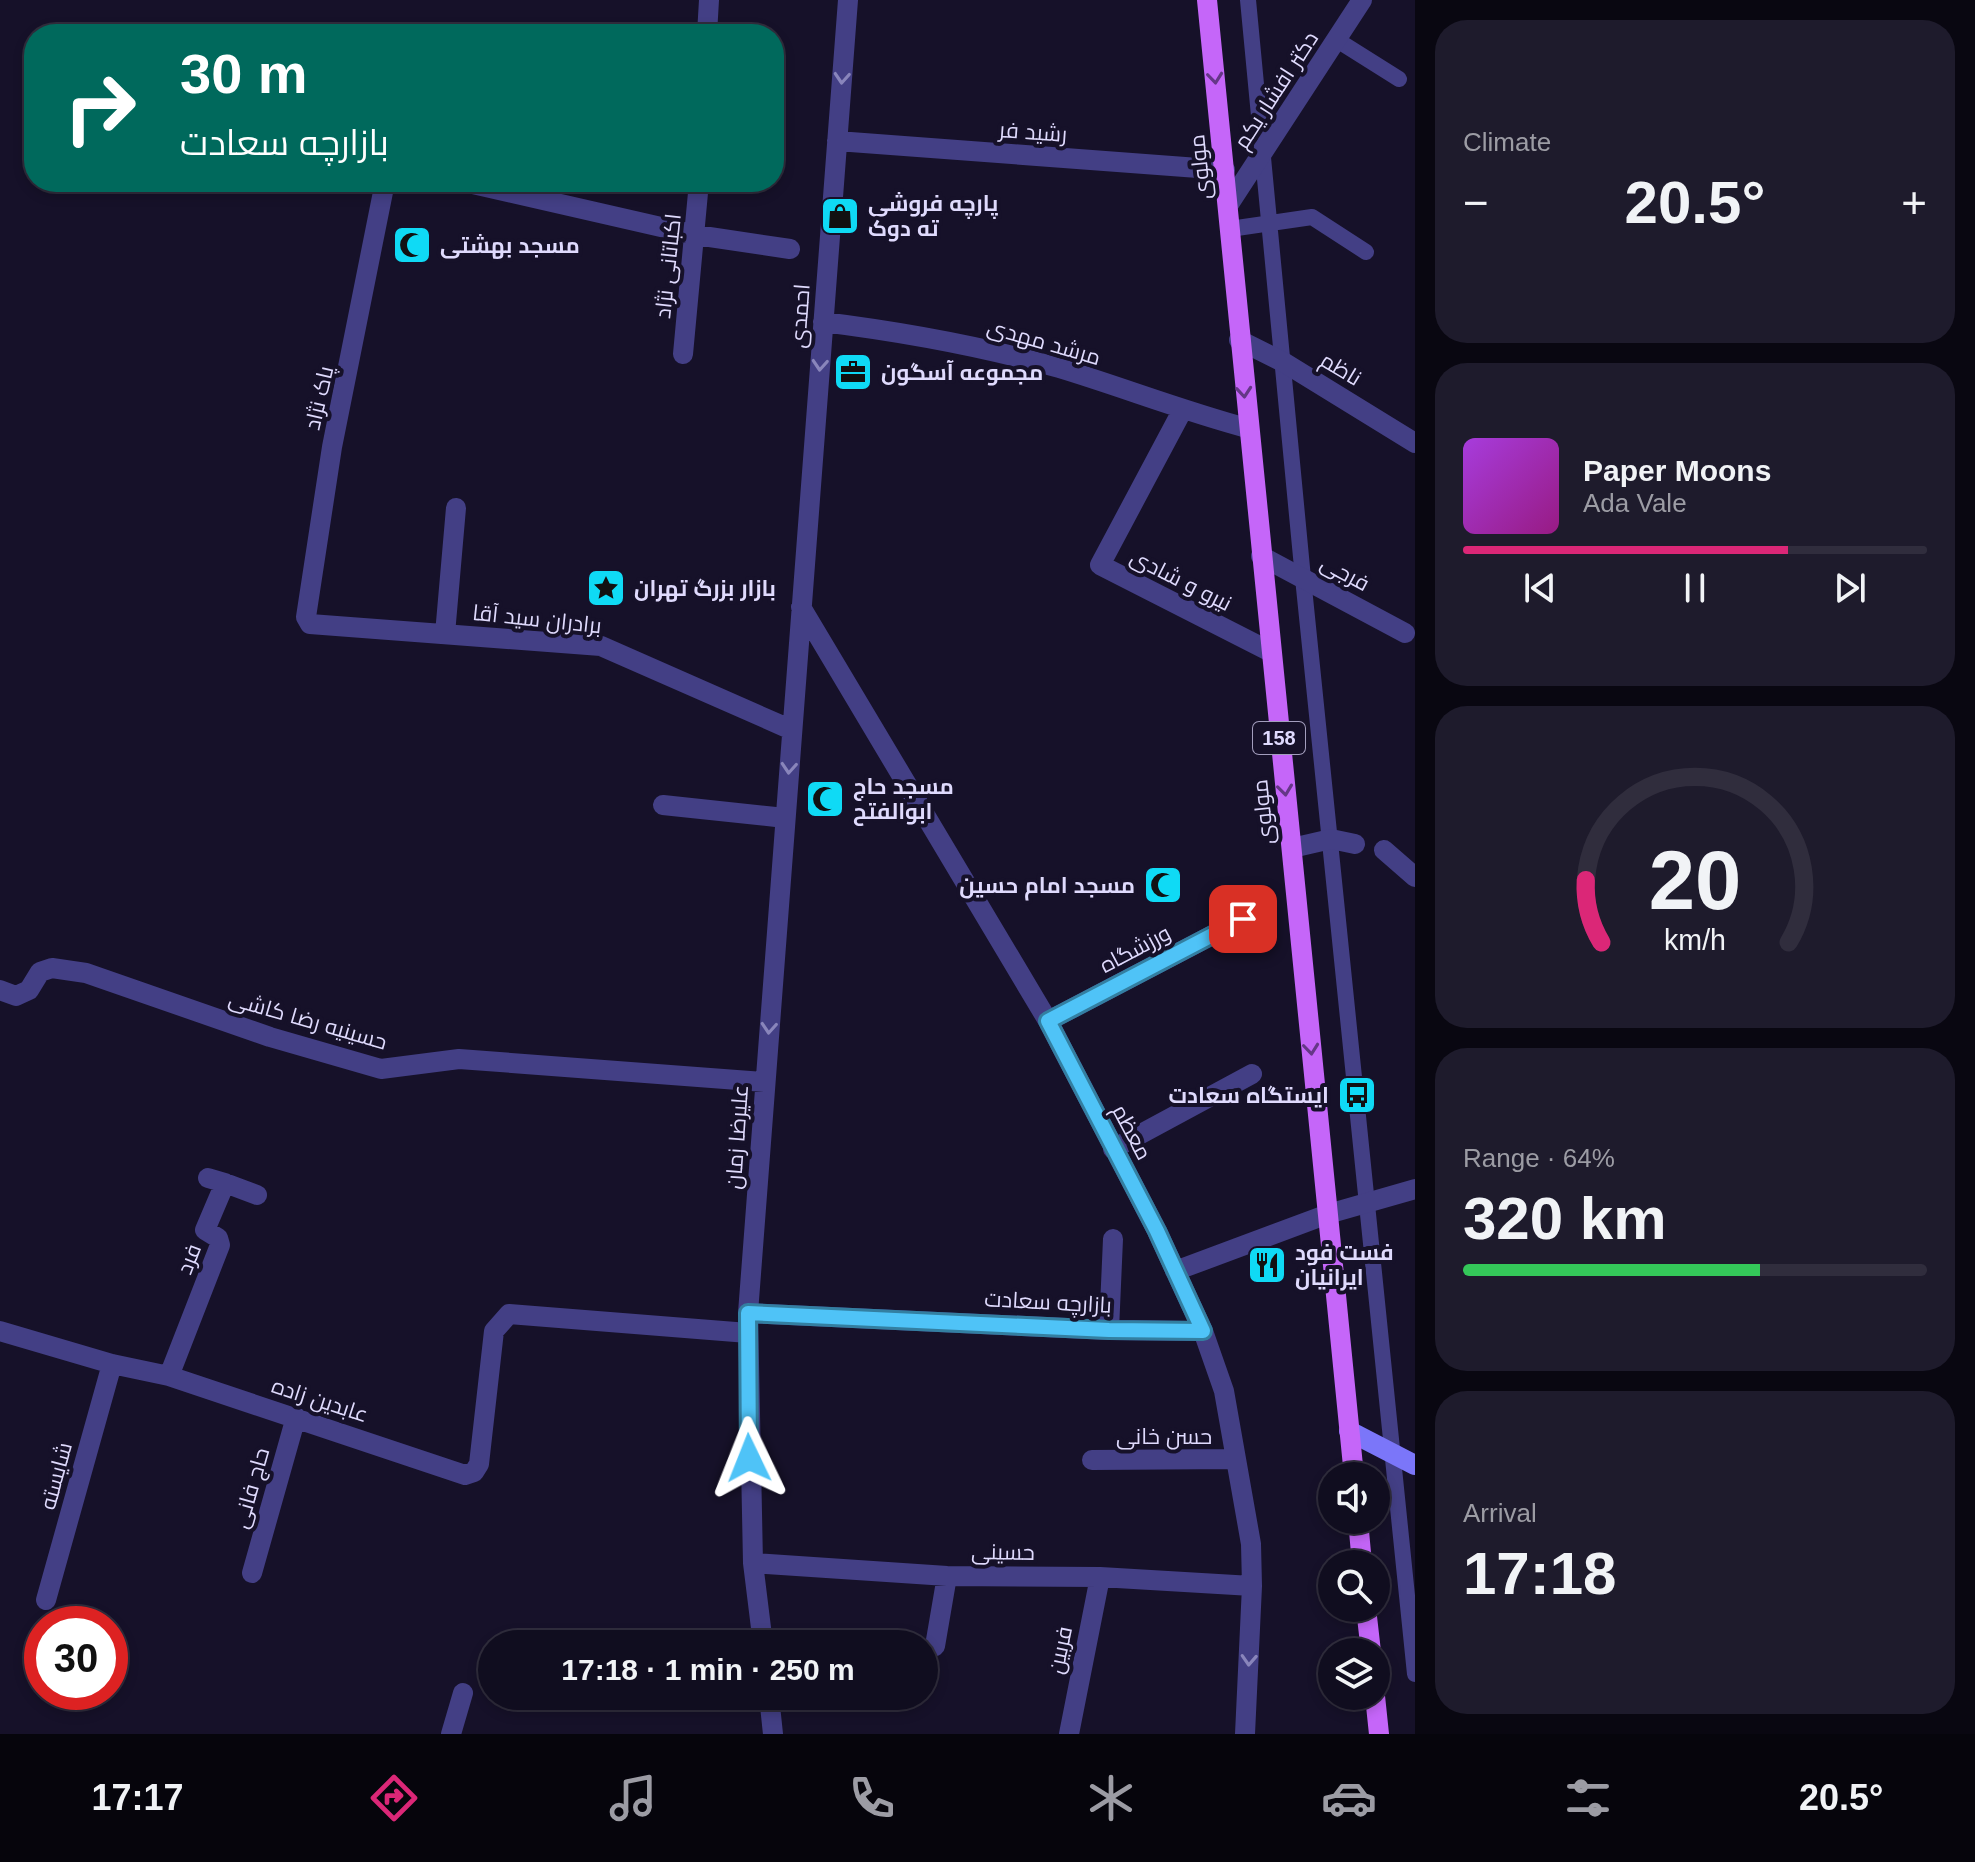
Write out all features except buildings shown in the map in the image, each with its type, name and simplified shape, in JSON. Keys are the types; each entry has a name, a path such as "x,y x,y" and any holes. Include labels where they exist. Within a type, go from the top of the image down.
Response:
{"main road":[{"name":"مولوی","path":"1207,0 1229,204 1269,651 1292,848 1352,1462"},
{"path":"1376,1710 1379,1734"}],"street":[{"path":"708,24 709,0"},
{"name":"احمدی","path":"799,635 848,0"},
{"name":"دکتر افشار یکم","path":"1229,204 1362,0"},
{"name":"رشید فر","path":"837,141 1225,170"},
{"name":"پاک نژاد","path":"310,624 306,617 332,447 383,192"},
{"path":"508,192 696,235 790,249"},
{"name":"اکباتانی نژاد","path":"683,354 698,192"},
{"name":"مرشد مهدی","path":"823,322 958,343 1060,369 1182,411 1247,428"},
{"name":"ناظم","path":"1239,340 1285,363 1415,443"},
{"name":"نیرو و شادی","path":"1182,411 1100,565 1269,651"},
{"path":"445,634 456,508"},
{"name":"فرجی","path":"1261,556 1405,633"},
{"name":"معظم","path":"801,607 1048,1021 1203,1331 1224,1391 1251,1544 1245,1734"},
{"name":"برادران سید آقا","path":"310,624 601,646 792,730"},
{"name":"علیرضا زمان","path":"761,1630 753,1563 748,1323 799,635"},
{"path":"663,805 785,818"},
{"path":"1292,848 1331,839 1355,844"},
{"path":"1384,850 1415,877"},
{"name":"ورزشگاه","path":"1048,1021 1243,919"},
{"name":"حسینیه رضا کاشی","path":"0,990 16,996 29,990 40,972 52,968 86,973 270,1037 381,1069 459,1059 765,1082"},
{"path":"1113,1149 1252,1074"},
{"name":"فرد","path":"169,1376 220,1245 218,1238 205,1230 217,1180 257,1195"},
{"path":"1175,1271 1328,1214 1415,1189"},
{"path":"1109,1330 1113,1239"},
{"name":"بازارچه سعادت","path":"500,1320 509,1314 748,1323 1203,1331"},
{"name":"عابدین زاده","path":"0,1331 112,1364 169,1376 465,1475 474,1472 479,1464 494,1331 500,1320"},
{"name":"شایسته","path":"46,1600 112,1364"},
{"name":"حاج فانی","path":"252,1573 296,1417"},
{"path":"1349,1431 1415,1465"},
{"name":"حسن خانی","path":"1092,1460 1236,1459"},
{"name":"حسینی","path":"753,1563 947,1576 1100,1577 1252,1586"},
{"path":"938,1630 947,1576"},
{"name":"فربین","path":"1069,1734 1100,1577"},
{"path":"451,1734 463,1693"},
{"path":"770,1710 773,1734"}],"lane":[{"path":"1248,0 1285,363 1303,578 1415,1674"},
{"path":"1337,40 1399,79"},
{"path":"1230,229 1312,217 1366,252"}],"place":[{"name":"پارچه فروشی ته دوک","path":"840,216"},
{"name":"مسجد بهشتی","path":"412,245"},
{"name":"مجموعه آسگون","path":"853,372"},
{"name":"بازار بزرگ تهران","path":"606,588"},
{"name":"مسجد حاج ابوالفتح","path":"825,799"},
{"name":"مسجد امام حسین","path":"1163,885"},
{"name":"ایستگاه سعادت","path":"1357,1095"},
{"name":"فست فود ایرانیان","path":"1267,1265"}],"route":[{"path":"749,1458 748,1313 1109,1330 1203,1331 1157,1231 1048,1021 1243,919"}]}
